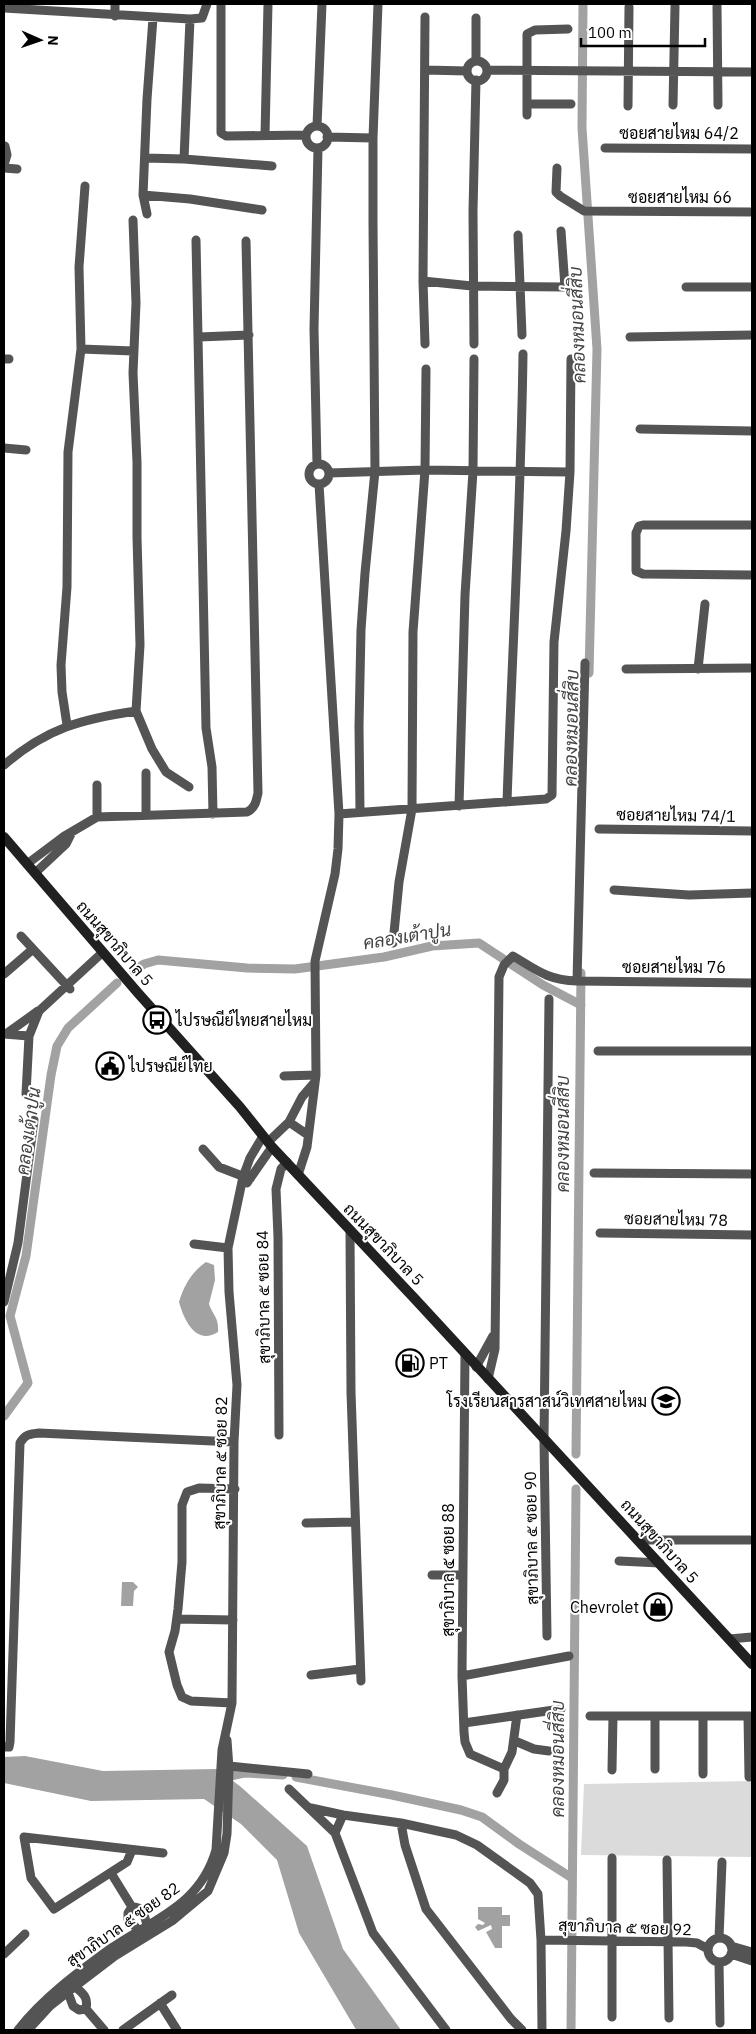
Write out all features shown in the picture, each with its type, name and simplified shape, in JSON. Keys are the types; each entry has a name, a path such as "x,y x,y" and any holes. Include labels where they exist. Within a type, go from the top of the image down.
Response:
{"main road":[{"name":"ถนนสุขาภิบาล 5","path":"4,837 104,954 240,1107 268,1142 544,1440 571,1466 752,1664"}],"street":[{"path":"115,4 116,16"},
{"path":"4,8 75,8 116,16 190,19 202,18 207,4"},
{"path":"221,4 220,130 223,135 265,134 306,136"},
{"path":"265,134 268,4"},
{"path":"317,126 322,4"},
{"path":"360,812 361,630 375,471 372,343 373,138 378,4"},
{"path":"673,105 675,6"},
{"path":"717,6 718,105"},
{"path":"628,106 629,7"},
{"path":"425,17 423,281 425,344"},
{"path":"147,214 143,195 153,18"},
{"path":"476,18 476,61"},
{"path":"184,160 190,19"},
{"path":"527,116 527,34 535,30 568,29"},
{"path":"476,61 484,64 487,70"},
{"path":"476,61 469,65 467,71 470,78 482,79 487,70"},
{"path":"425,70 467,71"},
{"path":"487,70 752,72"},
{"path":"474,344 472,286 476,80"},
{"path":"527,104 571,104"},
{"path":"317,126 325,130 327,137 326,143 318,148 309,144 306,136 310,128 317,126"},
{"path":"327,137 373,138"},
{"path":"5,146 7,155 4,167 17,169"},
{"path":"317,464 314,329 318,148"},
{"name":"ซอยสายไหม 64/2","path":"605,148 752,149"},
{"path":"145,158 272,166"},
{"name":"ซอยสายไหม 66","path":"557,168 556,192 584,211 752,212"},
{"path":"67,725 62,692 61,665 67,587 68,452 81,349 79,267 85,186"},
{"path":"143,195 190,199 262,210"},
{"path":"133,220 136,303 133,351 140,644 136,710 152,749 166,772 189,787"},
{"path":"423,281 472,286 565,287 561,231"},
{"path":"518,235 522,336"},
{"path":"196,240 206,728 212,767 213,814"},
{"path":"27,864 58,840 97,817 246,812 254,807 258,793 246,241"},
{"path":"686,287 752,287"},
{"path":"198,337 249,335"},
{"path":"630,337 752,336"},
{"path":"81,349 133,351"},
{"path":"507,802 513,631 522,472 523,354"},
{"path":"338,814 546,799 552,795 554,642 566,531 570,472 571,359"},
{"path":"459,806 465,594 473,471 474,360"},
{"path":"393,943 398,882 412,810 413,632 426,470 426,369"},
{"path":"640,429 752,431"},
{"path":"4,448 26,450"},
{"path":"317,464 324,465 329,473 327,480 319,484 312,482 309,475 311,468 317,464"},
{"path":"329,473 426,470 570,472"},
{"path":"298,1175 307,1147 315,1079 315,965 335,874 338,849 338,814 319,484"},
{"path":"752,525 650,524 639,526 636,533 636,570 642,574 752,575"},
{"path":"698,669 704,604"},
{"path":"579,981 585,663"},
{"path":"626,669 752,668"},
{"path":"4,764 42,737 67,725 95,717 136,710"},
{"path":"146,773 146,815"},
{"path":"97,785 97,817"},
{"name":"ซอยสายไหม 74/1","path":"599,829 752,830"},
{"path":"35,873 66,844 71,834"},
{"path":"614,890 688,895 752,893"},
{"path":"21,936 66,989"},
{"path":"4,974 33,949"},
{"path":"5,1034 39,1011 104,954"},
{"name":"ซอยสายไหม 76","path":"494,1334 499,977 507,962 514,956 544,975 554,979 595,982 752,983"},
{"name":"สุขาภิบาล ๕ ซอย 90","path":"547,1636 544,1440 549,999"},
{"path":"26,1094 29,1036 39,1011"},
{"path":"5,1034 29,1036"},
{"path":"598,1051 752,1051"},
{"path":"284,1076 315,1079"},
{"path":"268,1142 289,1122 302,1097 315,1079"},
{"path":"4,1302 7,1280 18,1243 34,1120"},
{"path":"289,1122 308,1135"},
{"name":"สุขาภิบาล ๕ ซอย 82","path":"246,1178 268,1142"},
{"name":"สุขาภิบาล ๕ ซอย 82","path":"18,2030 37,2008 115,1956 146,1931 172,1921 208,1891 224,1854 222,1833 226,1737 232,1703 234,1442 237,1385 229,1292 228,1248 250,1158 268,1142"},
{"path":"203,1149 219,1167 246,1178"},
{"name":"สุขาภิบาล ๕ ซอย 84","path":"278,1435 278,1237 276,1190 281,1169 287,1162"},
{"path":"594,1173 752,1174"},
{"path":"350,1232 351,1392 361,1682"},
{"name":"ซอยสายไหม 78","path":"600,1233 752,1235"},
{"path":"194,1244 228,1248"},
{"path":"476,1367 494,1334"},
{"path":"488,1379 494,1357 494,1334"},
{"name":"สุขาภิบาล ๕ ซอย 88","path":"465,1354 462,1676 465,1742 470,1754 504,1769"},
{"path":"4,1747 9,1747 10,1742 20,1442 23,1437 28,1434 39,1433 234,1442"},
{"path":"232,1703 191,1701 182,1697 169,1652 177,1619 182,1562 181,1515 184,1498 187,1492 199,1488 235,1489"},
{"path":"306,1523 356,1522"},
{"path":"639,1540 752,1540"},
{"path":"619,1561 660,1563"},
{"path":"432,1575 463,1575"},
{"path":"177,1619 233,1620"},
{"path":"729,1639 752,1637"},
{"path":"462,1676 569,1656"},
{"path":"311,1675 360,1669"},
{"path":"464,1723 561,1709"},
{"path":"497,1793 504,1780 504,1769 515,1741 517,1715"},
{"path":"590,1716 750,1716 749,1777"},
{"path":"612,1770 613,1716"},
{"path":"655,1716 655,1769"},
{"path":"703,1716 703,1774"},
{"path":"515,1741 534,1749 549,1751"},
{"path":"226,1766 308,1774"},
{"path":"290,1789 335,1833 374,1933 446,2030"},
{"path":"311,1808 343,1815 401,1823 466,1839 530,1883 538,1894 542,2030"},
{"path":"335,1833 343,1815"},
{"path":"401,1823 405,1845 426,1909 511,2019 522,2030"},
{"path":"132,1850 127,1862 54,1909 31,1878 24,1837 163,1853"},
{"path":"612,1858 612,2018"},
{"path":"667,1860 668,2018"},
{"path":"719,1938 722,1862"},
{"path":"111,1873 132,1907"},
{"path":"132,1907 138,1907 144,1912 146,1931"},
{"path":"132,1907 128,1913 128,1919 146,1931"},
{"path":"4,1954 25,1934"},
{"path":"731,1950 724,1961 719,1962 711,1958 708,1949 714,1940 719,1938 728,1942 731,1950 752,1961"},
{"name":"สุขาภิบาล ๕ ซอย 92","path":"540,1940 668,1941 697,1943 708,1949"},
{"path":"731,1950 752,1952"},
{"path":"719,1962 720,2023"},
{"path":"69,1985 86,1997 88,2002 86,2009"},
{"path":"69,1985 73,2006 79,2010 86,2009"},
{"name":"สุขาภิบาล ๕ ซอย 82","path":"28,2030 69,1985"},
{"path":"123,2030 172,1995"},
{"path":"160,2003 176,2030"},
{"path":"86,2009 104,2030"}],"shaded area":[{"path":"206,1262 214,1265 215,1280 209,1304 217,1320 218,1332 203,1336 192,1329 184,1316 179,1302 189,1279"},
{"path":"122,1582 133,1582 138,1587 134,1591 133,1606 121,1606"},
{"path":"25,1756 103,1771 217,1769 241,1787 307,1846 343,1949 401,2030 357,2030 355,2028 299,1933 277,1860 241,1824 204,1799 91,1801 4,1783 4,1757"},
{"path":"752,1781 752,1857 581,1855 584,1784"},
{"path":"478,1907 502,1907 502,1915 510,1915 510,1926 502,1926 502,1948 495,1948 486,1932 492,1929 491,1925 478,1931 475,1927 478,1924 483,1925 485,1923 478,1919"}],"waterway":[{"name":"คลองหมอนสี่สิบ","path":"583,4 582,128 597,349 589,673"},
{"name":"คลองเต้าปูน","path":"134,971 144,964 158,960 247,968 295,969 384,957 432,946 479,943 543,985 581,1005"},
{"name":"คลองหมอนสี่สิบ","path":"576,1454 581,973"},
{"name":"คลองเต้าปูน","path":"4,1416 28,1383 10,1316 26,1256 51,1075 57,1046 68,1028 117,983"},
{"name":"คลองหมอนสี่สิบ","path":"571,2030 576,1489"},
{"path":"222,1778 244,1773 283,1775"},
{"path":"296,1777 392,1795 461,1810 482,1817 519,1844 572,1878"}],"place":[{"name":"ไปรษณีย์ไทยสายไหม","path":"157,1020"},
{"name":"ไปรษณีย์ไทย","path":"110,1066"},
{"name":"PT","path":"410,1363"},
{"name":"โรงเรียนสารสาสน์วิเทศสายไหม","path":"666,1401"},
{"name":"Chevrolet","path":"658,1607"}]}
